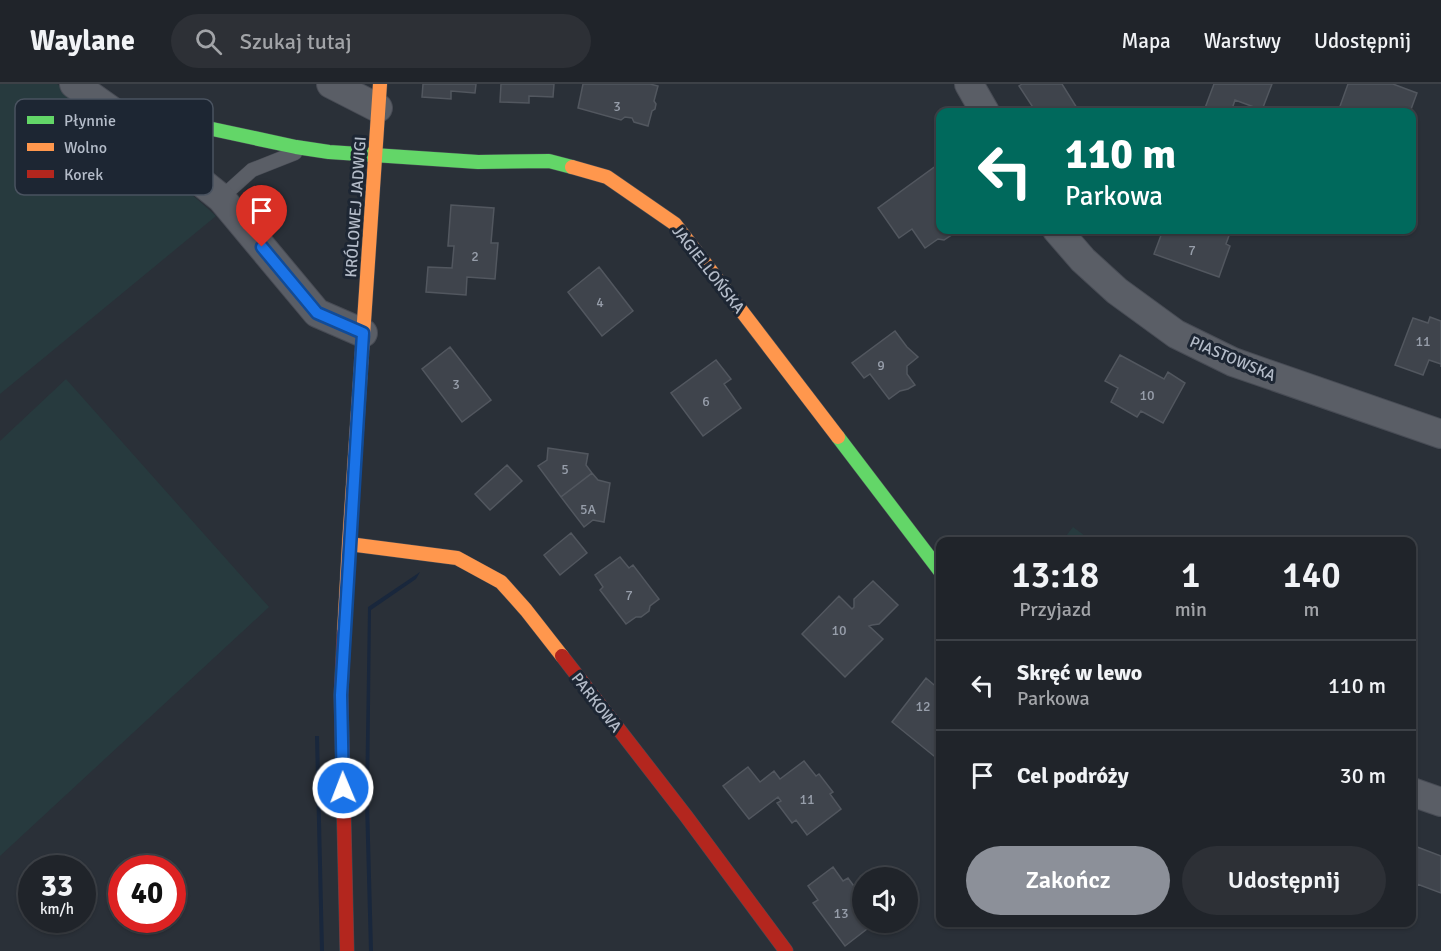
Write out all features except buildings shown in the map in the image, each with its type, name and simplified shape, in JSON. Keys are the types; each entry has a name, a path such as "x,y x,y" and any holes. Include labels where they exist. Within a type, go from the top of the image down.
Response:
{"street":[{"path":"74,84 95,99"},
{"path":"331,84 379,96"},
{"path":"969,84 983,108"},
{"name":"KRÓLOWEJ JADWIGI","path":"347,951 341,695 379,96"},
{"name":"JAGIELLOŃSKA","path":"213,129 329,152 478,162 549,161 607,177 675,224 936,566"},
{"path":"213,192 221,198 317,313 363,333"},
{"name":"PIASTOWSKA","path":"1060,234 1083,260 1117,291 1176,334 1233,362 1441,434"},
{"name":"PARKOWA","path":"349,544 457,558 501,582 526,610 686,816 786,951"},
{"path":"1416,793 1441,802"}],"lane":[{"path":"221,198 252,170 294,154 296,147"}],"green space":[{"path":"0,84 57,84 78,99 15,99 15,195 192,195 216,216 0,394"},
{"path":"66,379 269,607 0,856 0,441"},
{"path":"1073,527 1087,537 1065,537"}],"water":[{"path":"420,572 416,579 371,610 369,803 373,951 369,951 365,802 368,607"},
{"path":"315,736 319,736 324,951 320,951"}],"traffic: fast":[{"path":"213,129 329,152 478,162 549,161 572,167"},
{"path":"838,437 936,566"}],"traffic: slow":[{"path":"344,633 380,84"},
{"path":"572,167 607,177 675,224 838,437"},
{"path":"349,544 457,558 501,582 562,656"}],"traffic: jam":[{"path":"344,633 341,695 347,951"},
{"path":"562,656 686,816 786,951"}],"route":[{"path":"262,247 317,313 363,333 341,695 343,788"}]}
